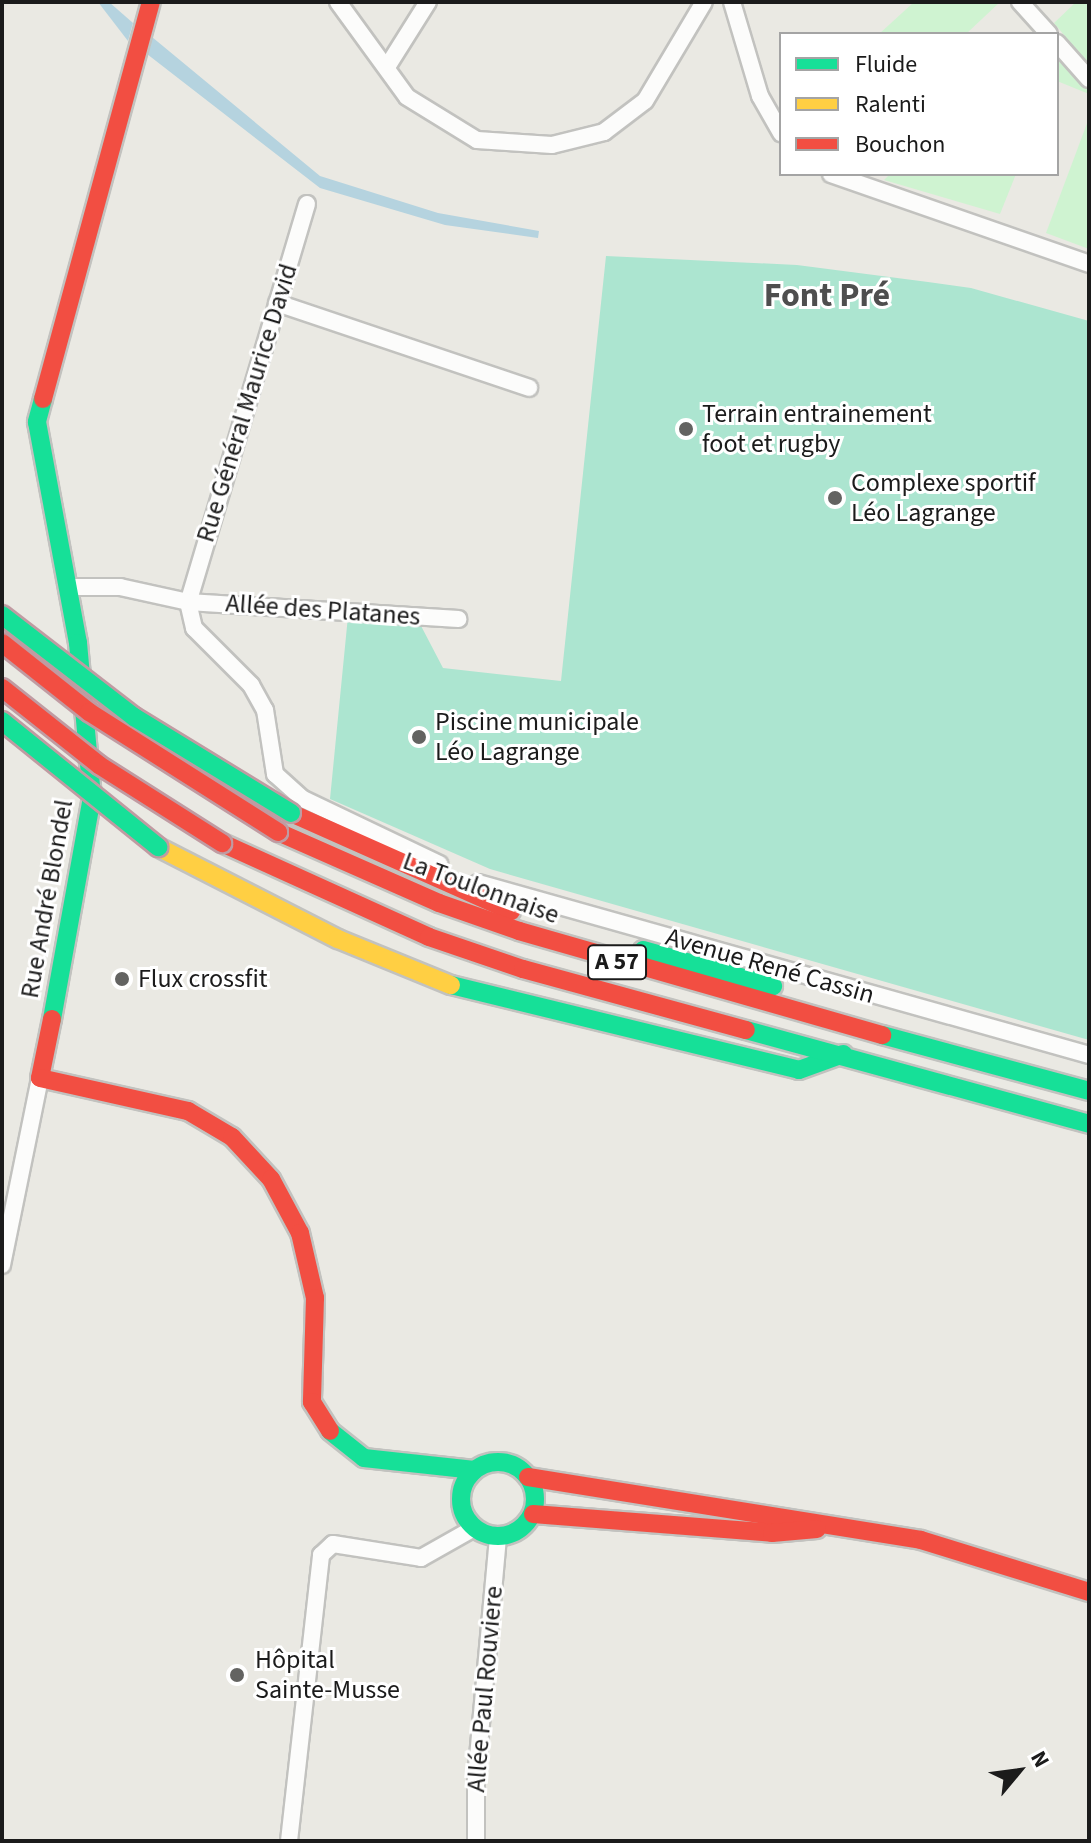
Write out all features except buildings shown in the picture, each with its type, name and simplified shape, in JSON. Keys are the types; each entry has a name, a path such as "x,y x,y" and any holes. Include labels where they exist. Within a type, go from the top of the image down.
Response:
{"main road":[{"name":"Rue André Blondel","path":"40,1078 84,863 92,797 78,643 37,422 151,2"},
{"path":"147,21 162,2"},
{"path":"2,615 134,717 291,813 512,912 945,1034 968,1059"},
{"name":"La Toulonnaise","path":"2,643 101,721 278,832 425,898 519,931 1089,1091"},
{"name":"A 57","path":"2,688 99,765 222,843 429,937 523,969 843,1054 1089,1124"},
{"path":"2,721 125,825 266,904 449,984 587,1021 799,1070 843,1054"},
{"path":"40,1078 188,1111 232,1137 253,1158 286,1203 309,1262 315,1298 312,1402 324,1426 364,1458 425,1468 474,1470 496,1462 528,1477 785,1515 830,1527 934,1543 1089,1592"},
{"path":"425,1468 461,1496"},
{"path":"474,1470 461,1496 464,1514 474,1528 498,1537 522,1528 533,1514 536,1501 528,1477"},
{"path":"533,1514 772,1533 830,1527"}],"street":[{"path":"338,2 407,97 477,140 552,145 604,132 645,101 704,2"},
{"path":"387,67 428,2"},
{"path":"732,2 760,96 779,129"},
{"path":"1020,2 1047,32"},
{"path":"1059,45 1089,79"},
{"path":"837,176 1089,264"},
{"name":"Rue Général Maurice David","path":"188,602 307,204"},
{"path":"277,303 529,388"},
{"path":"67,587 120,587 188,602"},
{"name":"Allée des Platanes","path":"188,602 458,619"},
{"name":"Avenue René Cassin","path":"188,602 194,628 251,685 265,710 275,774 303,799 485,886 1089,1055"},
{"name":"Rue André Blondel","path":"2,1265 40,1078"},
{"path":"289,1841 321,1555 333,1544 421,1558 474,1528"},
{"name":"Allée Paul Rouviere","path":"476,1841 476,1779 498,1537"}],"green space":[{"path":"914,2 1000,2 968,32 881,32"},
{"path":"1076,2 1089,2 1089,65 1054,23"},
{"path":"1059,56 1089,89 1089,94 1059,82"},
{"path":"1089,118 1089,249 1046,233"},
{"path":"888,176 1015,176 1000,214 884,180"},
{"name":"Complexe sportif Léo Lagrange","path":"606,256 797,265 928,282 971,288 1089,321 1089,1040 490,869 330,799 348,616 419,622 443,668 561,681"}],"water":[{"path":"98,2 109,2 133,23 128,41"},
{"path":"152,37 320,176 438,213 539,231 538,238 445,225 320,188 147,54"}],"traffic: fast":[{"path":"43,399 37,422 78,643 92,797 52,1019"},
{"path":"2,615 134,717 291,813"},
{"path":"2,721 158,847"},
{"path":"643,950 773,986"},
{"path":"451,985 799,1070 843,1054"},
{"path":"746,1030 1089,1124"},
{"path":"882,1035 1089,1091"},
{"path":"330,1431 364,1458 474,1470"},
{"path":"491,1462 505,1462 519,1468 529,1478 535,1499 529,1520 519,1530 505,1536 491,1536 477,1530 467,1520 461,1506 461,1492 467,1478 477,1468 491,1462"}],"traffic: slow":[{"path":"158,847 338,939 451,985"}],"traffic: jam":[{"path":"43,399 151,2"},
{"path":"2,643 89,712 278,832"},
{"path":"2,688 99,765 222,843"},
{"path":"291,813 511,911"},
{"path":"278,832 439,903 519,931 882,1035"},
{"path":"222,843 429,937 523,969 746,1030"},
{"path":"52,1019 40,1078 188,1111 232,1137 271,1179 300,1233 315,1298 312,1402 330,1431"},
{"path":"528,1477 921,1540 1089,1592"},
{"path":"533,1514 772,1533 817,1529"}],"place":[{"name":"Terrain entrainement foot et rugby","path":"686,429"},
{"name":"Complexe sportif Léo Lagrange","path":"835,498"},
{"name":"Piscine municipale Léo Lagrange","path":"419,737"},
{"name":"Flux crossfit","path":"122,979"},
{"name":"Hôpital Sainte-Musse","path":"237,1675"}],"district":[{"name":"Font Pré","path":"827,296"}]}
